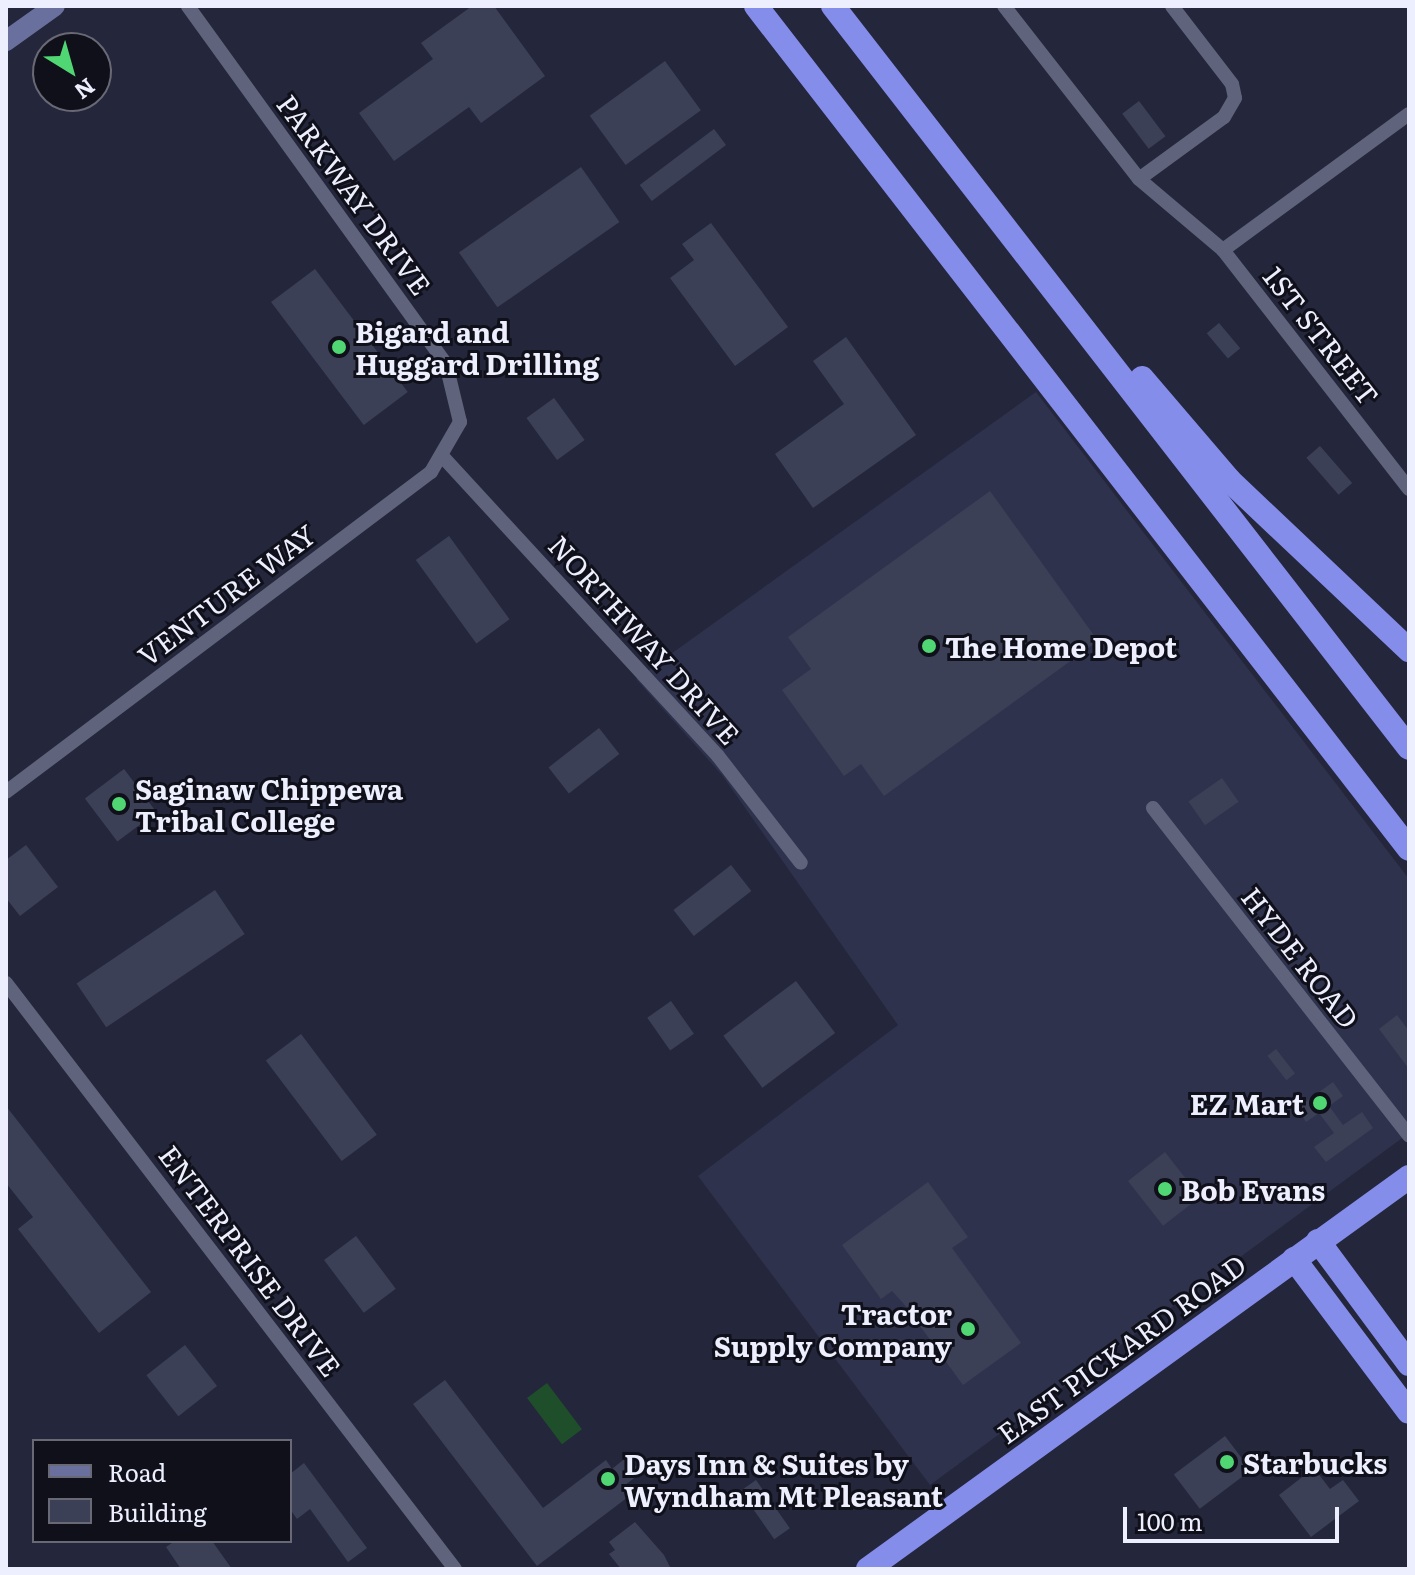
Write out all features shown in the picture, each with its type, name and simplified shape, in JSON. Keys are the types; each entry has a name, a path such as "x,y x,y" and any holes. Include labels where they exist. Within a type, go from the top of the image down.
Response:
{"highway":[{"path":"756,6 1409,849"},
{"path":"833,6 1409,748"},
{"path":"1067,305 1133,366 1276,527 1409,650"},
{"name":"EAST PICKARD ROAD","path":"868,1569 1409,1177"},
{"path":"1318,1241 1409,1364"},
{"path":"1294,1259 1409,1412"}],"street":[{"path":"6,41 55,6"},
{"name":"PARKWAY DRIVE","path":"188,6 446,364 460,422"},
{"name":"1ST STREET","path":"1004,6 1139,179 1223,250 1409,489"},
{"path":"1139,179 1224,117 1235,98 1232,84 1172,6"},
{"path":"1223,250 1409,114"},
{"name":"VENTURE WAY","path":"6,792 443,457 460,422"},
{"name":"NORTHWAY DRIVE","path":"443,457 673,704 801,863"},
{"name":"HYDE ROAD","path":"1153,808 1409,1136"},
{"name":"ENTERPRISE DRIVE","path":"6,983 455,1569"}],"shaded area":[{"path":"1036,392 1409,879 1409,1133 930,1485 698,1176 898,1025 722,775 636,679"}],"green space":[{"path":"547,1383 582,1429 562,1444 527,1398"}],"building":[{"path":"472,6 494,6 545,76 481,123 469,107 394,161 359,113 433,59 421,43"},
{"path":"665,61 701,110 626,165 590,116"},
{"path":"1139,101 1165,136 1149,149 1122,114"},
{"path":"714,129 726,145 652,201 640,185"},
{"path":"581,167 619,222 497,307 459,252"},
{"path":"711,223 788,327 735,366 670,278 694,260 682,244"},
{"name":"Bigard and Huggard Drilling","path":"315,269 408,392 364,425 271,302"},
{"path":"1219,323 1240,348 1228,359 1207,333"},
{"path":"846,337 916,435 813,508 775,454 844,404 813,361"},
{"path":"554,398 585,440 557,460 526,418"},
{"path":"1320,446 1352,483 1339,495 1306,458"},
{"path":"990,491 1098,641 884,796 861,764 844,776 782,690 811,669 788,637"},
{"path":"449,536 510,619 476,643 416,560"},
{"path":"599,728 619,754 569,793 549,767"},
{"path":"124,769 156,812 117,842 85,798"},
{"path":"1222,778 1239,802 1205,825 1188,802"},
{"path":"26,845 58,887 20,916 6,898 6,860"},
{"path":"731,865 751,891 694,936 673,910"},
{"path":"215,890 245,934 106,1027 77,983"},
{"path":"796,981 835,1033 762,1088 723,1036"},
{"path":"671,1001 694,1034 670,1050 647,1018"},
{"path":"1397,1015 1409,1031 1409,1069 1379,1029"},
{"path":"301,1034 377,1135 342,1161 266,1060"},
{"path":"1276,1049 1295,1073 1286,1080 1267,1056"},
{"path":"1333,1082 1343,1096 1329,1106 1343,1125 1362,1112 1373,1128 1326,1162 1314,1147 1334,1133 1319,1113 1306,1122 1297,1108"},
{"path":"6,1106 151,1292 99,1333 18,1229 33,1217 6,1183"},
{"path":"1165,1152 1200,1197 1163,1226 1128,1181"},
{"path":"928,1182 968,1237 952,1248 1021,1343 963,1385 904,1304 892,1291 881,1299 842,1245"},
{"path":"356,1236 396,1289 364,1313 324,1260"},
{"path":"185,1345 217,1386 178,1416 146,1375"},
{"name":"Days Inn & Suites by Wyndham Mt Pleasant","path":"445,1380 543,1508 606,1460 612,1469 628,1456 641,1473 625,1485 632,1494 537,1566 413,1404"},
{"path":"1225,1436 1251,1470 1200,1509 1174,1475"},
{"path":"304,1463 367,1548 348,1562 310,1509 297,1519 292,1512 292,1472"},
{"path":"1314,1468 1330,1489 1343,1480 1359,1501 1311,1537 1279,1495"},
{"path":"756,1480 790,1528 774,1539 740,1491"},
{"path":"635,1522 664,1555 671,1569 621,1569 609,1554 615,1550 609,1542"},
{"path":"172,1543 213,1543 232,1569 181,1569 166,1547"}],"place":[{"name":"Bigard and Huggard Drilling","path":"339,347"},
{"name":"The Home Depot","path":"929,646"},
{"name":"Saginaw Chippewa Tribal College","path":"119,804"},
{"name":"EZ Mart","path":"1320,1103"},
{"name":"Bob Evans","path":"1165,1189"},
{"name":"Tractor Supply Company","path":"968,1329"},
{"name":"Starbucks","path":"1227,1462"},
{"name":"Days Inn & Suites by Wyndham Mt Pleasant","path":"608,1479"}]}
